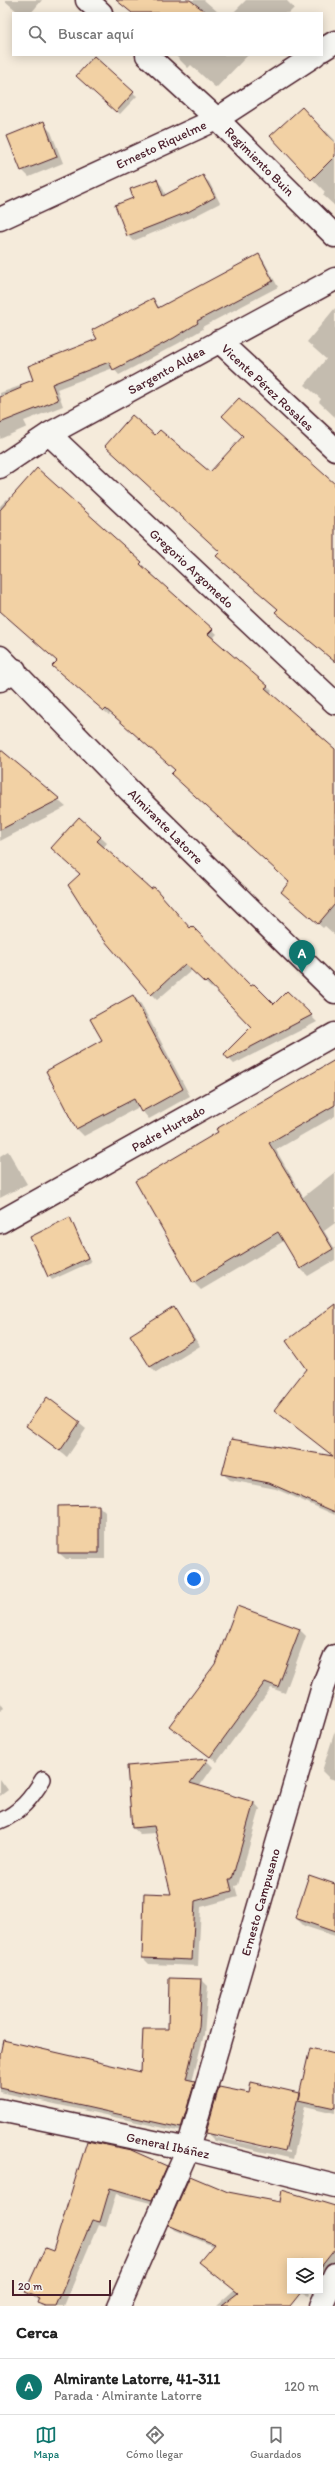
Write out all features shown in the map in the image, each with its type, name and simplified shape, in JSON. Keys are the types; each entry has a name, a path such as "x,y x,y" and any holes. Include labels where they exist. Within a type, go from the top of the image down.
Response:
{"street":[{"path":"87,0 100,12"},
{"path":"323,49 335,42"},
{"name":"Regimiento Buin","path":"148,56 217,119 335,236"},
{"name":"Ernesto Riquelme","path":"0,220 217,119 313,56"},
{"name":"Sargento Aldea","path":"0,467 49,434 335,279"},
{"name":"Vicente Pérez Rosales","path":"219,341 335,449"},
{"name":"Gregorio Argomedo","path":"49,434 335,703"},
{"name":"Almirante Latorre","path":"5,669 335,992"},
{"name":"Padre Hurtado","path":"0,1222 335,1034"},
{"name":"Ernesto Campusano","path":"119,2306 188,2149 323,1686 335,1656"},
{"name":"General Ibáñez","path":"0,2110 188,2149 335,2186"},
{"path":"321,2306 335,2274"}],"lane":[{"path":"0,1821 20,1809 33,1795 43,1779"}],"building":[{"path":"116,0 190,0 206,12 131,12"},
{"path":"94,56 134,92 116,112 76,76"},
{"path":"302,107 335,143 335,156 311,180 270,136"},
{"path":"44,121 57,157 21,171 7,136"},
{"path":"203,175 215,197 188,212 127,236 115,205 133,198 130,189 157,179 163,196"},
{"path":"259,254 273,281 197,321 198,323 174,338 113,370 109,362 52,384 58,400 0,423 0,397 21,388 20,385 33,380 28,366 97,339 92,330 153,298 158,308"},
{"path":"239,398 335,484 335,662 275,612 278,609 216,556 220,552 105,446 132,415 155,435 160,430 210,472 243,436 222,416"},
{"path":"37,468 142,562 140,564 213,629 208,634 268,686 265,688 335,749 335,904 318,924 281,892 289,882 171,774 175,770 106,709 104,711 52,666 57,661 0,611 0,510"},
{"path":"0,749 60,799 0,830"},
{"path":"79,817 101,837 97,841 151,889 154,887 190,928 192,926 251,986 254,984 274,1004 287,991 312,1015 228,1059 224,1054 251,1027 207,981 205,983 185,964 151,995 99,934 68,885 80,874 51,848"},
{"path":"133,995 183,1089 141,1112 134,1099 76,1129 46,1071 102,1040 90,1019"},
{"path":"335,1060 335,1105 269,1143 333,1249 300,1269 278,1232 193,1283 135,1181 218,1132 216,1129"},
{"path":"70,1217 88,1258 48,1277 30,1237"},
{"path":"335,1304 335,1512 269,1483 222,1474 231,1439 333,1456 274,1410 306,1369 286,1341"},
{"path":"174,1307 194,1340 150,1367 130,1335"},
{"path":"47,1397 80,1422 60,1451 26,1426"},
{"path":"99,1505 99,1553 58,1553 58,1506"},
{"path":"237,1606 300,1629 278,1687 265,1682 210,1757 169,1726 215,1664"},
{"path":"208,1759 190,1783 254,1802 232,1879 229,1879 232,1891 195,1901 192,1960 142,1958 144,1893 171,1894 154,1826 132,1828 127,1766"},
{"path":"309,1875 335,1884 335,1932 295,1918"},
{"path":"169,1978 202,1979 199,2027 186,2079 195,2081 181,2128 0,2088 0,2055 3,2040 141,2072 143,2029 168,2029"},
{"path":"310,2048 335,2054 335,2108 298,2100"},
{"path":"251,2082 299,2093 285,2151 206,2133 219,2087 249,2093"},
{"path":"87,2141 131,2150 167,2166 152,2200 110,2188 100,2222 92,2220 56,2306 45,2306 37,2303 39,2298 25,2292 45,2248 53,2251"},
{"path":"190,2176 228,2192 280,2202 282,2190 335,2206 335,2249 323,2264 323,2258 287,2258 287,2294 300,2294 290,2306 221,2306 238,2293 199,2262 214,2244 168,2225"}],"place":[{"name":"Almirante Latorre, 41-311","path":"302,973"}]}
